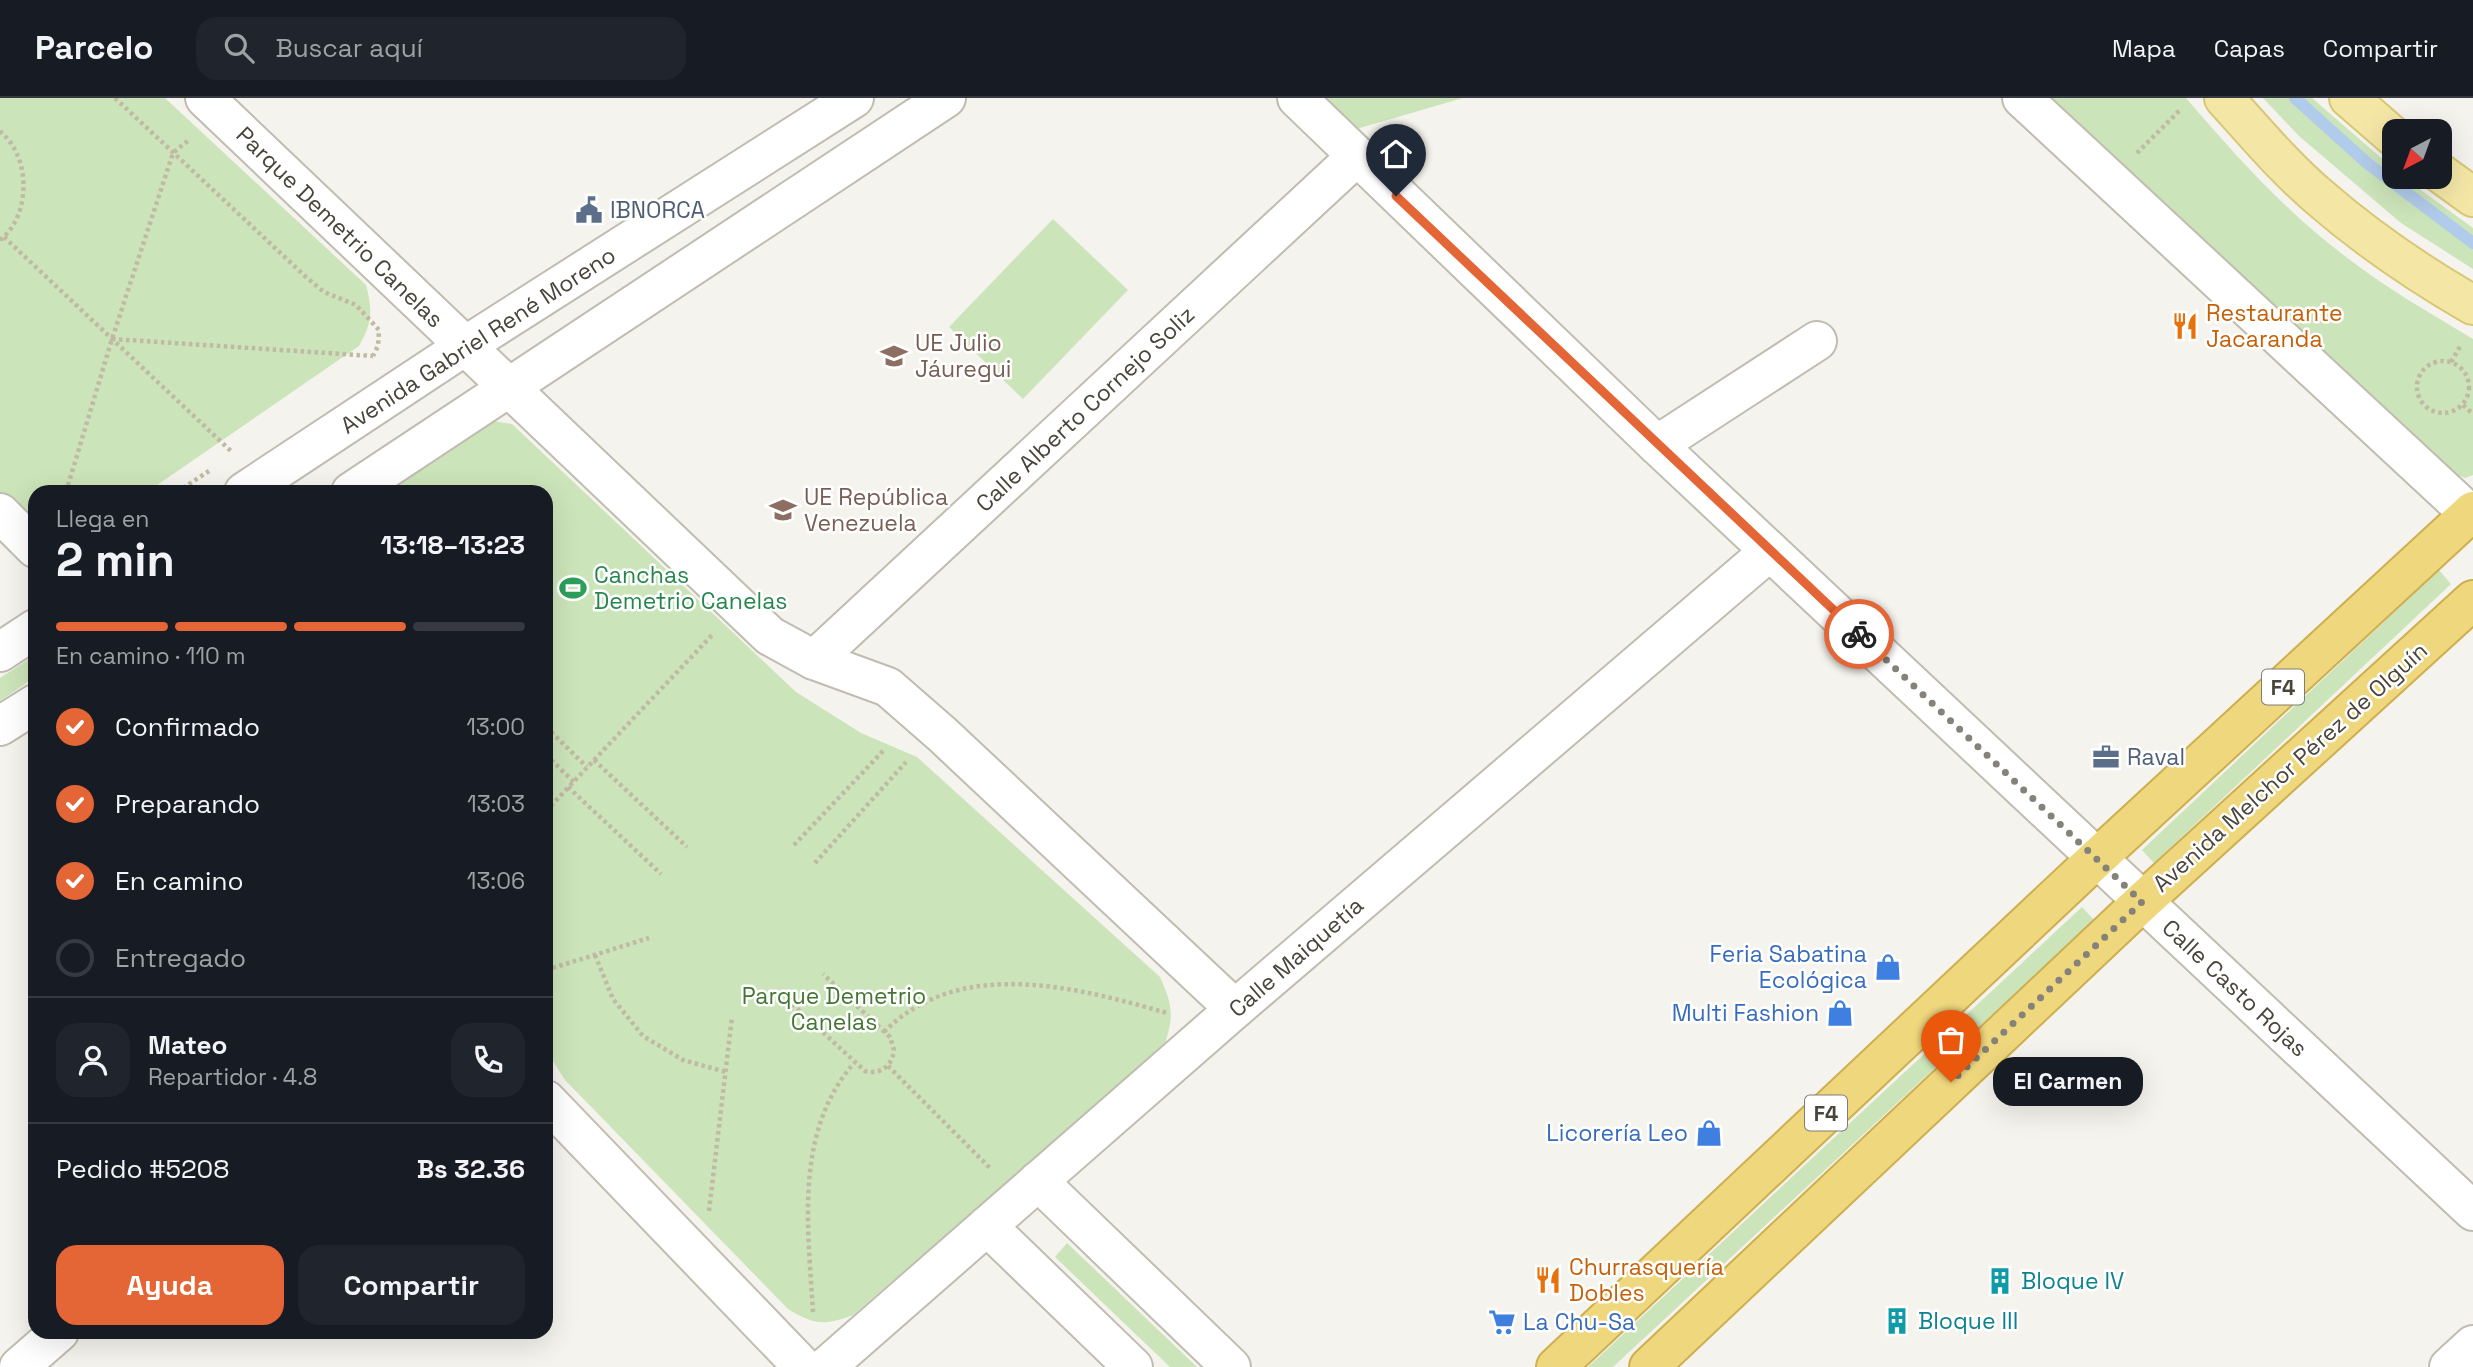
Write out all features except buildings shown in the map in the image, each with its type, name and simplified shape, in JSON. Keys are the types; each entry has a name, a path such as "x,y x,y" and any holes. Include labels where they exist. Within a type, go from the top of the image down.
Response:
{"highway":[{"name":"F4","path":"1556,1367 2096,859 2472,514"},
{"name":"Avenida Melchor Pérez de Olguín","path":"1649,1367 2142,902 2473,600"}],"main road":[{"path":"2224,98 2317,195 2383,247 2473,305"},
{"path":"2349,98 2382,127"},
{"path":"2452,182 2473,197"}],"street":[{"name":"Avenida Gabriel René Moreno","path":"255,485 465,346 854,98"},
{"path":"361,485 946,98"},
{"name":"Calle Casto Rojas","path":"1297,98 1657,445 2473,1212"},
{"path":"2022,98 2472,514"},
{"name":"Parque Demetrio Canelas","path":"219,103 465,346 771,636 814,660 888,687 943,735 1235,1009"},
{"name":"Calle Alberto Cornejo Soliz","path":"814,660 1356,157"},
{"path":"1657,445 1817,341"},
{"path":"0,513 28,541"},
{"name":"Calle Maiquetía","path":"826,1367 1235,1009 1770,551"},
{"path":"0,652 28,634"},
{"path":"0,726 28,708"},
{"path":"553,1107 803,1367"},
{"path":"1038,1181 1231,1367"},
{"path":"987,1226 1133,1367"},
{"path":"19,1367 50,1339"},
{"path":"2449,1367 2473,1345"}],"path":[{"path":"111,339 373,356 378,346 379,330 356,304 324,292 306,277 115,98"},
{"path":"68,485 111,339 173,153 219,103"},
{"path":"2134,156 2180,110"},
{"path":"0,131 19,159 23,171 24,195 17,217 2,239 234,454"},
{"path":"2451,362 2460,345"},
{"path":"2451,362 2465,373 2469,390 2463,405 2449,412 2434,411 2420,400 2417,391 2420,374 2426,367 2433,363 2451,362"},
{"path":"2463,405 2473,414"},
{"path":"553,803 718,628"},
{"path":"553,734 587,767"},
{"path":"794,845 883,751"},
{"path":"593,760 687,847"},
{"path":"553,762 574,782"},
{"path":"815,863 906,762"},
{"path":"568,787 662,874"},
{"path":"553,968 649,938"},
{"path":"595,955 613,999 643,1036 683,1060 726,1072"},
{"path":"792,1004 864,1071 872,1073 888,1066 894,1050 893,1043 823,974"},
{"path":"884,1032 900,1016 925,1002 965,987 996,983 1100,995 1167,1013"},
{"path":"708,1220 732,1017"},
{"path":"813,1312 807,1187 812,1149 825,1110 840,1079 854,1063"},
{"path":"888,1066 999,1176"}],"green space":[{"path":"0,98 165,98 366,285 370,303 367,331 359,346 157,485 28,485 28,519 0,497"},
{"path":"1323,98 1463,98 1353,130"},
{"path":"2049,98 2186,98 2262,182 2324,240 2408,300 2473,339 2473,475 2465,478 2451,473"},
{"path":"2263,98 2312,98 2382,159 2382,189 2419,189 2473,228 2473,269 2401,223 2299,136"},
{"path":"1053,219 1128,290 1023,399 949,327"},
{"name":"Parque Demetrio Canelas","path":"493,421 512,424 796,692 861,733 917,757 1160,977 1171,1011 1164,1047 853,1315 819,1322 788,1309 565,1080 553,1061 553,485 396,485"},
{"path":"2439,570 2451,584 2154,863 2142,850"},
{"path":"28,660 28,682 0,701 0,678"},
{"path":"2082,907 2094,920 1613,1367 1588,1367"},
{"path":"1067,1243 1197,1367 1170,1367 1055,1257"}],"waterway":[{"path":"2295,98 2367,163 2473,243"}],"way so far":[{"path":"1859,634 2142,902 1951,1082"}],"place":[{"name":"IBNORCA","path":"589,210"},
{"name":"Restaurante Jacaranda","path":"2185,326"},
{"name":"UE Julio Jáuregui","path":"894,356"},
{"name":"UE República Venezuela","path":"783,510"},
{"name":"Canchas Demetrio Canelas","path":"573,588"},
{"name":"Raval","path":"2106,757"},
{"name":"Feria Sabatina Ecológica","path":"1888,967"},
{"name":"Multi Fashion","path":"1840,1013"},
{"name":"El Carmen","path":"1951,1082"},
{"name":"Licorería Leo","path":"1709,1133"},
{"name":"Churrasquería Dobles","path":"1548,1280"},
{"name":"Bloque IV","path":"2000,1281"},
{"name":"Bloque III","path":"1897,1321"},
{"name":"La Chu-Sa","path":"1502,1322"}],"route":[{"path":"1396,196 1859,634"}]}
